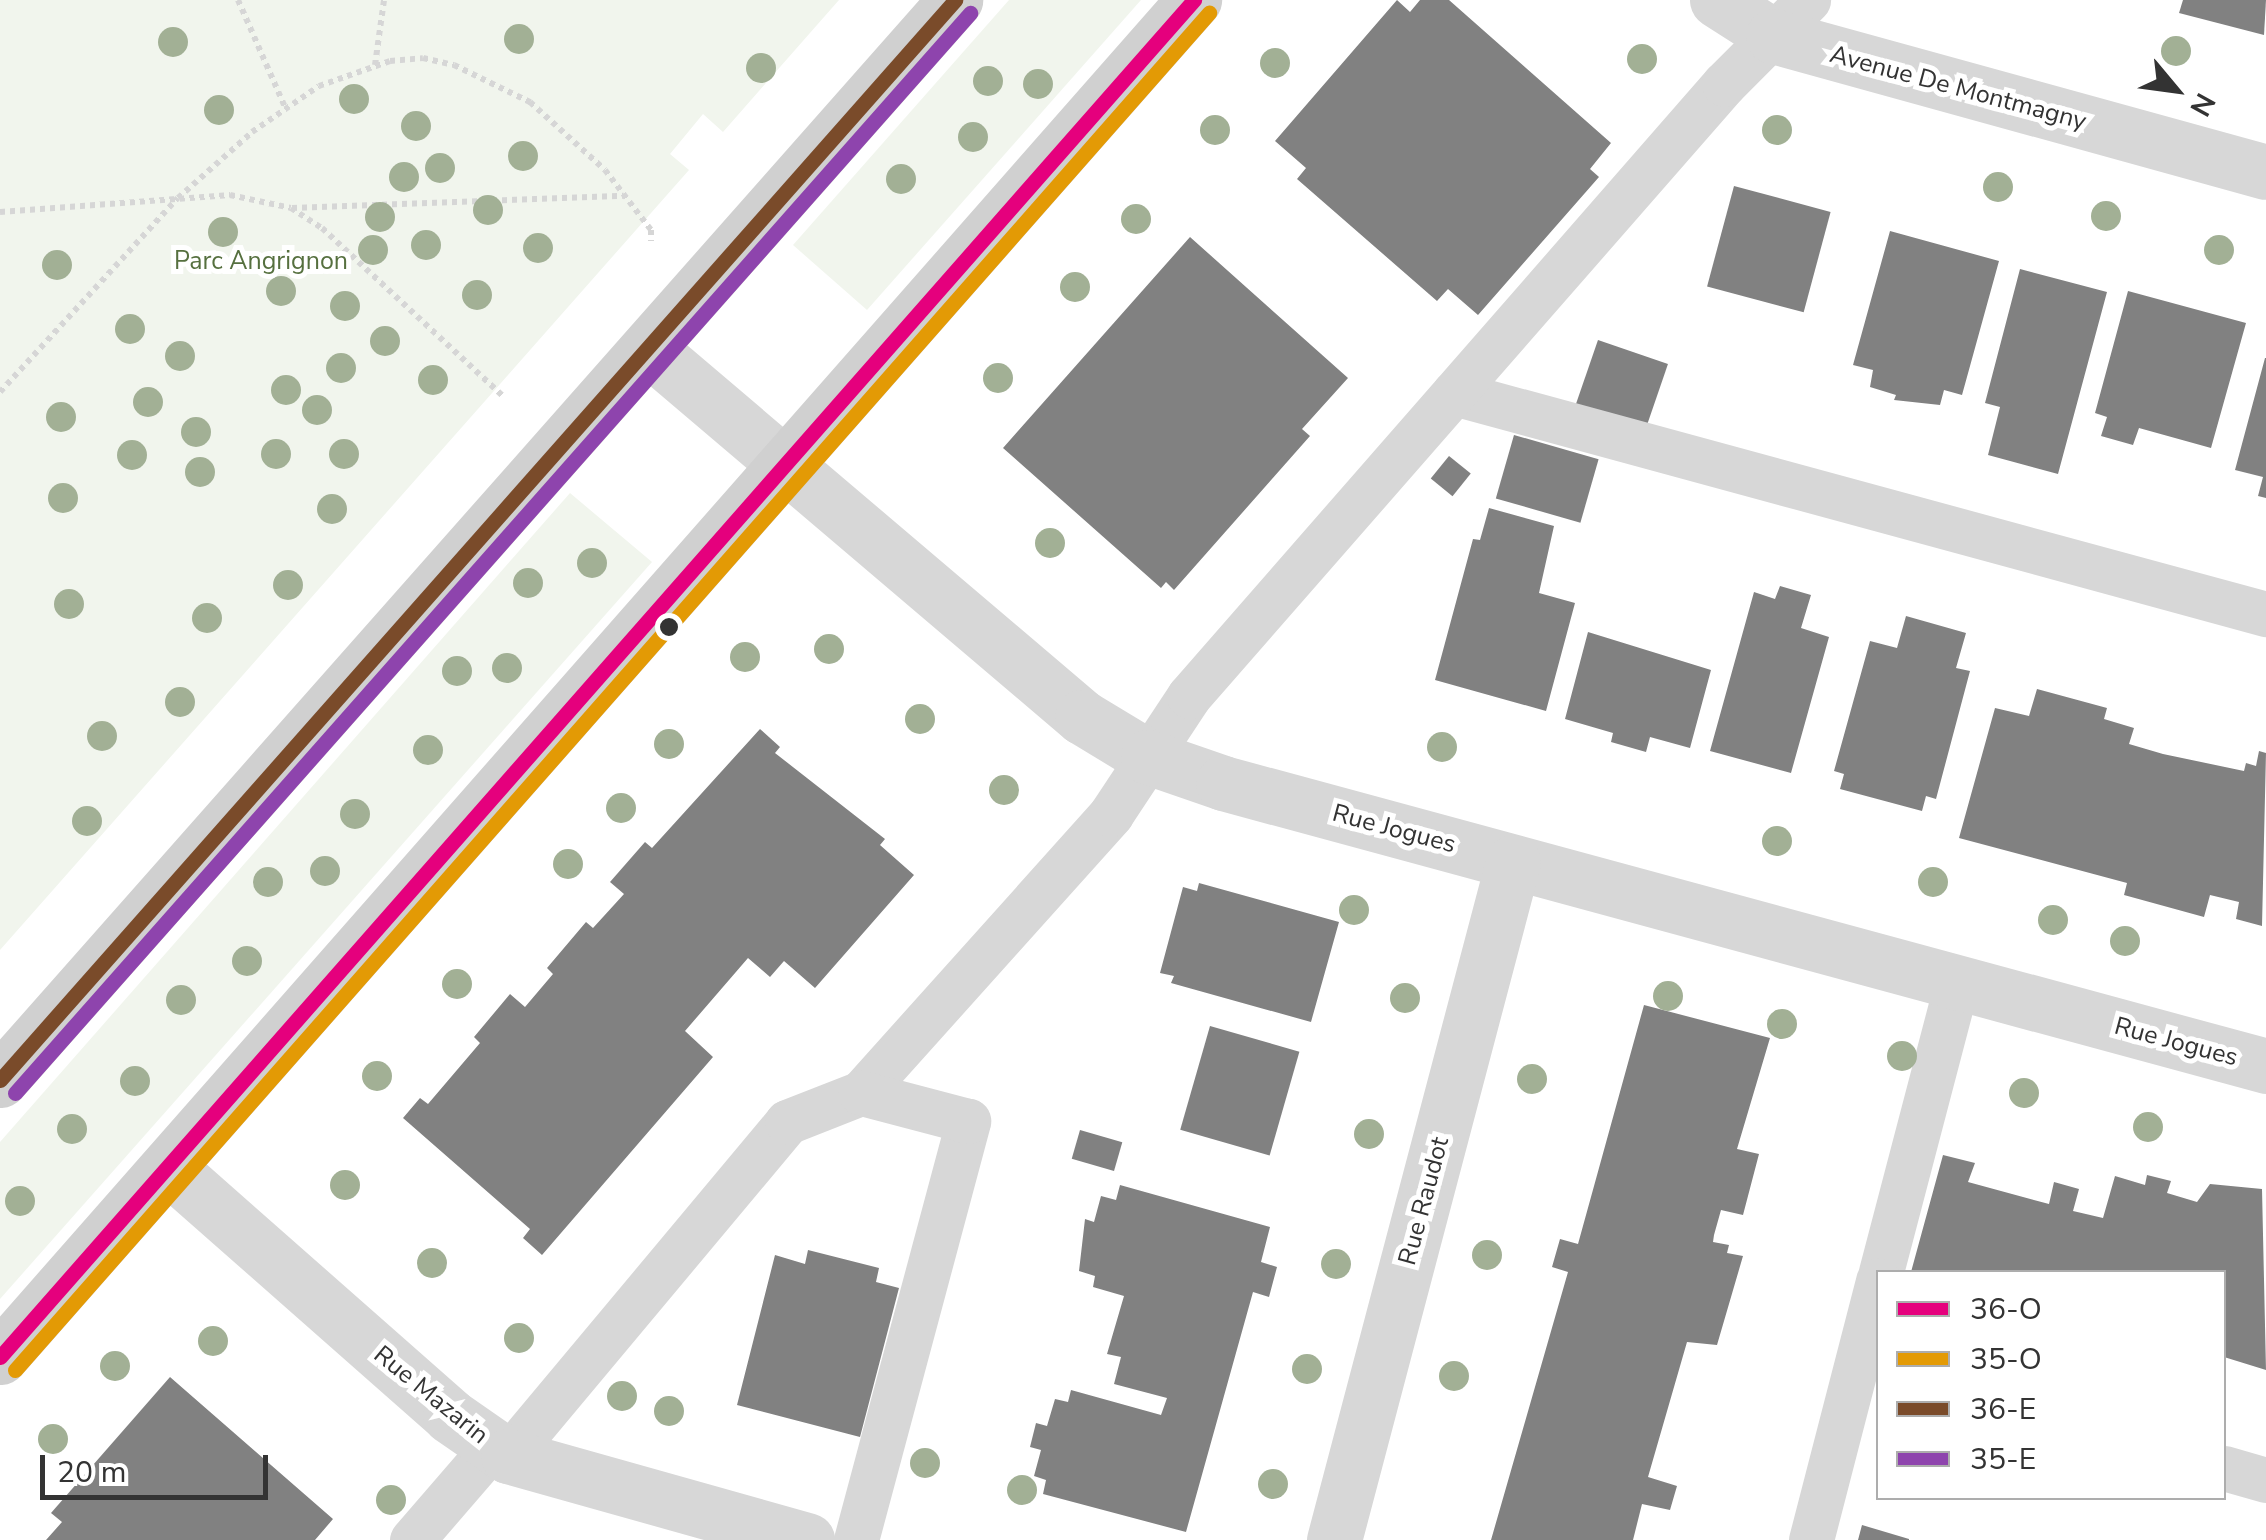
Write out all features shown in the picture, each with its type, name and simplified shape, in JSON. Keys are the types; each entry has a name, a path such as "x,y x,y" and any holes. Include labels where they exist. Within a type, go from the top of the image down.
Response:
{"main road":[{"path":"0,1080 956,0"},
{"path":"0,1357 1194,0"}],"street":[{"name":"Avenue De Montmagny","path":"1716,0 1790,18 2266,172"},
{"name":"Rue Jogues","path":"648,348 1082,718 1148,757 1513,862 2266,1066"},
{"name":"Rue Raudot","path":"1334,1540 1513,862"},
{"name":"Rue Mazarin","path":"168,1167 450,1416 501,1451 807,1540"}],"lane":[{"path":"412,1540 501,1451 787,1122 861,1093 1111,814 1189,696 1790,18"},
{"path":"1454,393 2266,614"},
{"path":"1881,1270 1957,982"},
{"path":"856,1540 968,1121 861,1093"},
{"path":"1811,1540 1867,1371 1876,1297"},
{"path":"2226,1469 2266,1480"}],"path":[{"path":"238,0 285,107"},
{"path":"374,65 384,0"},
{"path":"0,392 178,198 285,107 374,65 424,58 486,76 580,140 651,230"},
{"path":"291,208 625,196"},
{"path":"0,212 178,198 260,198 291,208 322,228 504,397"}],"green space":[{"name":"Parc Angrignon","path":"0,0 839,0 723,132 703,114 670,154 689,170 0,950"},
{"path":"1009,0 1141,0 867,310 793,245"},
{"path":"570,493 652,562 0,1299 0,1142"}],"building":[{"path":"1397,0 1410,12 1420,0 1449,0 1611,143 1590,169 1599,177 1478,315 1448,289 1437,301 1297,179 1306,168 1275,141"},
{"path":"2183,0 2266,0 2264,35 2179,13"},
{"path":"1734,186 1831,212 1804,312 1707,286"},
{"path":"1890,231 1999,261 1962,395 1944,390 1940,405 1894,400 1896,395 1870,387 1873,370 1853,365"},
{"path":"1190,237 1348,378 1302,429 1310,436 1174,590 1166,582 1161,588 1003,448"},
{"path":"2020,269 2107,292 2058,474 1988,455 2000,407 1985,403"},
{"path":"2128,291 2246,323 2211,448 2139,428 2133,445 2101,436 2107,417 2095,413"},
{"path":"1598,340 1668,364 1646,428 1576,404"},
{"path":"2265,358 2266,498 2258,496 2263,477 2235,470"},
{"path":"1514,435 1599,459 1580,523 1496,498"},
{"path":"1449,456 1471,474 1453,496 1431,479"},
{"path":"1489,508 1554,526 1539,593 1575,603 1546,711 1435,680 1473,539 1480,540"},
{"path":"1780,586 1811,595 1801,628 1829,637 1791,773 1710,751 1754,592 1775,599"},
{"path":"1906,616 1966,633 1956,668 1970,671 1936,799 1926,796 1922,811 1840,789 1844,774 1834,771 1870,641 1897,648"},
{"path":"1588,632 1711,670 1690,748 1650,737 1646,752 1611,742 1613,733 1565,719"},
{"path":"2037,689 2107,708 2104,719 2134,728 2129,744 2163,754 2244,771 2246,763 2256,766 2259,751 2266,753 2262,926 2236,919 2239,902 2210,895 2204,917 2124,895 2127,883 1959,838 1995,708 2029,716"},
{"path":"760,729 780,747 775,753 885,839 880,845 914,875 815,988 784,961 770,977 748,958 685,1031 713,1057 542,1255 523,1238 530,1229 403,1118 420,1098 428,1104 480,1043 474,1037 510,994 525,1007 553,974 547,968 586,922 593,928 624,894 610,882 645,842 652,848"},
{"path":"1199,883 1339,922 1311,1022 1171,983 1174,976 1160,973 1183,887 1197,891"},
{"path":"1644,1005 1770,1038 1737,1149 1759,1154 1743,1215 1721,1210 1713,1242 1729,1245 1727,1253 1743,1256 1717,1345 1687,1342 1648,1477 1677,1486 1670,1510 1642,1504 1633,1540 1491,1540 1568,1272 1552,1267 1560,1239 1578,1244"},
{"path":"1210,1026 1299,1052 1270,1155 1180,1130"},
{"path":"1080,1130 1122,1142 1114,1171 1072,1159"},
{"path":"1943,1155 1975,1163 1968,1182 2049,1204 2054,1182 2079,1189 2073,1211 2103,1218 2115,1176 2145,1185 2147,1175 2171,1181 2167,1193 2197,1202 2210,1184 2262,1189 2266,1370 2226,1358 2226,1270 1912,1270"},
{"path":"1120,1185 1270,1227 1261,1262 1277,1267 1269,1297 1253,1292 1186,1532 1043,1494 1046,1480 1034,1476 1041,1450 1030,1447 1036,1423 1047,1426 1055,1399 1068,1402 1071,1390 1161,1415 1167,1398 1114,1384 1121,1357 1107,1354 1124,1296 1093,1287 1095,1276 1079,1271 1085,1219 1094,1222 1101,1196 1116,1200"},
{"path":"808,1250 879,1268 876,1282 899,1288 860,1437 737,1405 775,1255 805,1264"},
{"path":"170,1377 333,1519 315,1540 46,1540 62,1522 51,1513"},
{"path":"1862,1525 1909,1539 1909,1540 1858,1540"}],"transit line":[{"name":"36-E","path":"0,1080 955,0"},
{"name":"36-O","path":"0,1357 1194,0"},
{"name":"35-E","path":"15,1093 970,13"},
{"name":"35-O","path":"15,1370 1209,13"}]}
